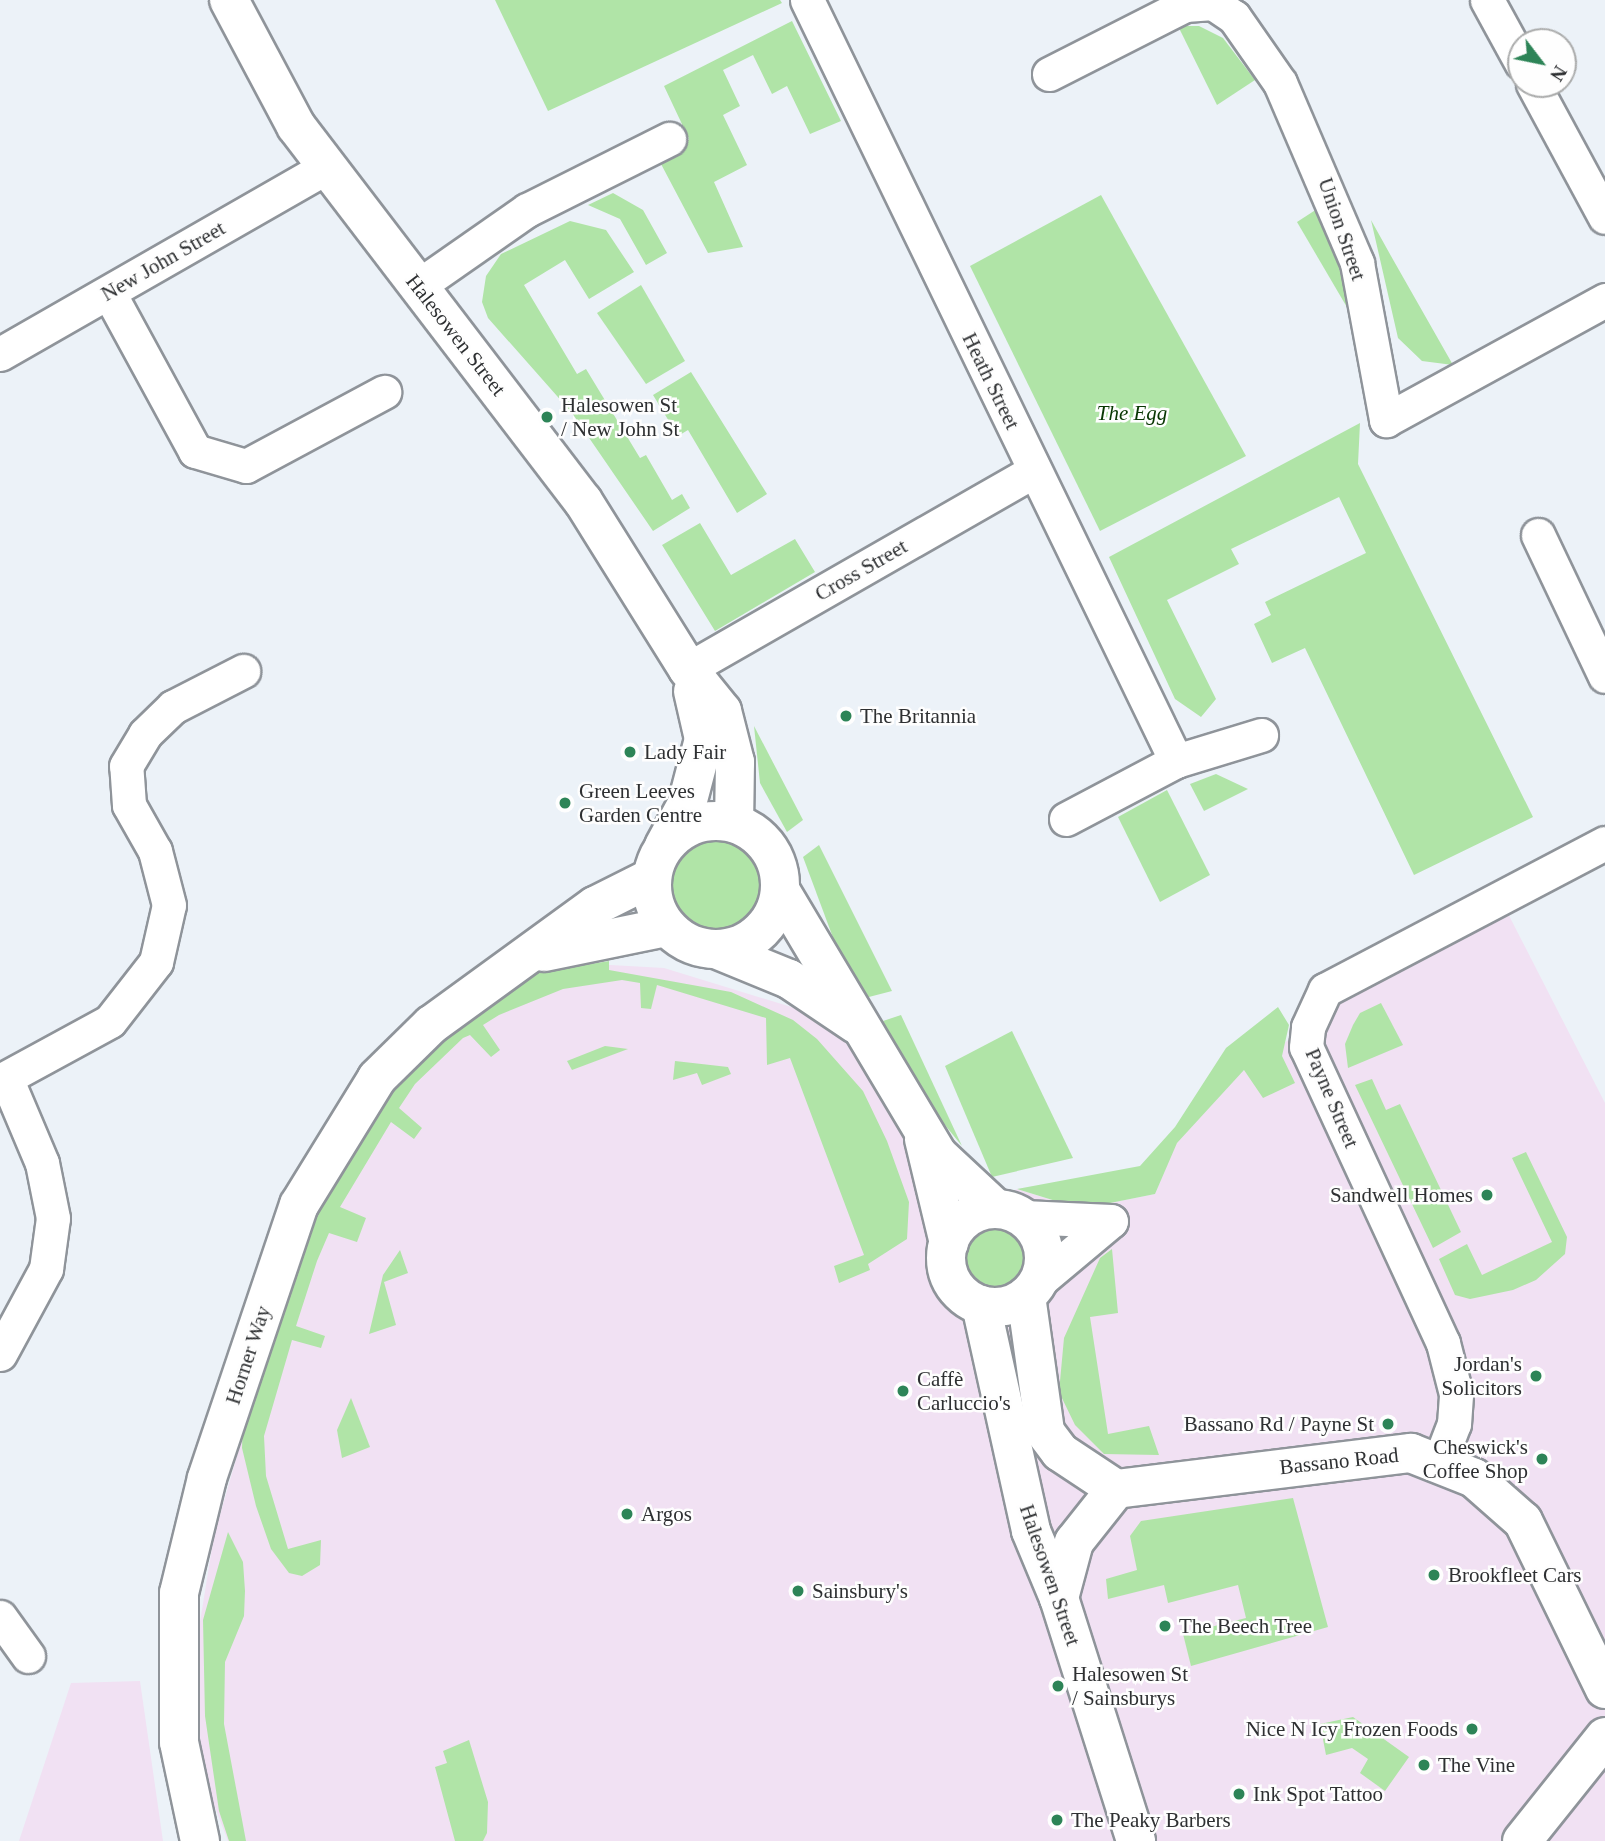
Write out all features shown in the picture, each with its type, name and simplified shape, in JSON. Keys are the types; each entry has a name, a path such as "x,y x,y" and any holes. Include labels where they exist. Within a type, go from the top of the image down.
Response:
{"main road":[{"name":"Halesowen Street","path":"229,0 296,127 583,501 688,669 722,711 731,740 734,823"},
{"name":"Halesowen Street","path":"657,863 687,804 704,739 688,669"},
{"path":"863,1029 789,979 718,950 699,948 666,927 653,902 657,863 692,826 734,823 766,846 780,890 863,1029 888,1062 922,1130 938,1155 1009,1212 1044,1246 1032,1289 1045,1432 1060,1452 1116,1489 1074,1542 1059,1598"},
{"name":"Horner Way","path":"200,1841 178,1742 179,1593 207,1478 299,1205 377,1078 431,1025 657,863"},
{"path":"718,950 750,940 770,919 780,890"},
{"name":"Horner Way","path":"525,957 666,927"},
{"path":"922,1130 949,1242 949,1274 957,1289 981,1305 1003,1306 1032,1289"},
{"path":"949,1242 965,1219 1009,1212"},
{"name":"Halesowen Street","path":"981,1305 1031,1531 1059,1598 1136,1841"},
{"name":"Bassano Road","path":"1116,1489 1376,1455 1411,1453 1440,1460 1502,1498 1523,1521 1605,1689"},
{"path":"1522,1841 1605,1737"}],"street":[{"name":"Heath Street","path":"807,0 1176,761"},
{"path":"1487,0 1507,36"},
{"name":"Union Street","path":"1049,74 1185,5 1213,3 1234,17 1280,83 1357,263 1386,420 1605,300"},
{"path":"1541,98 1605,217"},
{"path":"418,286 527,210 669,139"},
{"name":"New John Street","path":"0,354 326,167"},
{"path":"109,293 195,451 246,466 384,392"},
{"name":"Cross Street","path":"688,669 1034,471"},
{"path":"1538,535 1605,676"},
{"path":"0,1354 46,1269 53,1218 42,1163 4,1080 110,1021 156,962 169,905 155,850 129,805 126,766 145,734 173,706 243,671"},
{"path":"1066,819 1176,761 1261,735"},
{"name":"Payne Street","path":"1440,1460 1454,1424 1456,1394 1443,1343 1306,1047 1308,1027 1325,990 1605,843"},
{"path":"1009,1212 1111,1221 1032,1289"},
{"path":"0,1617 28,1656"}],"shaded area":[{"path":"1500,898 1605,1103 1605,1841 228,1841 201,1771 190,1683 214,1536 306,1215 434,1042 575,963 664,968 863,1029 888,1062 965,1218 1017,1189 1059,1202 1100,1205 1155,1194 1176,1143 1195,1118 1244,1070 1308,1027 1325,990"},
{"path":"140,1681 163,1841 19,1841 71,1683"}],"green space":[{"path":"495,0 780,0 782,3 548,111"},
{"path":"792,21 841,121 810,134 787,86 772,94 753,55 723,70 740,106 723,115 747,165 714,182 743,247 708,253 661,164 689,139 664,86"},
{"path":"1178,26 1199,26 1223,38 1255,80 1217,105"},
{"path":"613,193 643,210 667,253 646,265 620,219 588,205"},
{"name":"The Egg","path":"1101,195 1246,456 1100,531 970,266"},
{"path":"1317,209 1338,262 1348,309 1297,222"},
{"path":"1371,220 1453,365 1422,361 1398,338"},
{"path":"570,221 606,230 634,272 589,299 565,260 524,285 577,374 586,369 640,458 646,455 672,500 682,494 690,508 653,531 572,413 488,318 482,302 486,276 501,254"},
{"path":"641,285 685,361 646,384 597,313"},
{"path":"691,372 767,494 737,513 688,430 678,436 653,395"},
{"path":"1360,423 1358,464 1533,817 1414,875 1305,648 1272,663 1254,624 1271,615 1265,602 1366,553 1339,497 1231,549 1239,564 1167,600 1216,699 1201,717 1175,699 1109,557"},
{"path":"700,523 731,575 795,539 815,572 715,631 662,545"},
{"path":"754,726 803,820 787,832 760,783"},
{"path":"1216,774 1248,789 1204,811 1190,784"},
{"path":"1167,790 1210,875 1160,902 1118,817"},
{"path":"718,836 737,840 753,850 763,866 767,885 763,904 753,920 737,930 718,934 699,930 683,920 673,904 669,885 673,866 683,850 699,840"},
{"path":"819,845 892,991 865,998 838,951 803,857"},
{"path":"609,961 609,970 731,992 793,1020 817,1039 863,1091 887,1141 909,1202 907,1239 868,1264 870,1270 839,1283 834,1266 864,1255 790,1058 767,1065 766,1018 657,985 651,1009 641,1008 640,983 622,980 563,989 499,1015 483,1025 500,1050 491,1057 470,1035 463,1038 415,1084 399,1108 422,1128 414,1139 391,1122 340,1207 366,1218 357,1242 329,1233 317,1261 296,1326 325,1336 321,1348 292,1340 264,1436 266,1476 288,1549 321,1540 320,1565 302,1576 289,1573 271,1549 256,1506 242,1448 243,1420 312,1217 389,1089 423,1052 530,974"},
{"path":"1381,1003 1403,1045 1348,1068 1345,1044 1353,1025 1360,1013"},
{"path":"1278,1007 1289,1025 1282,1056 1295,1083 1263,1098 1244,1070 1177,1143 1155,1194 1100,1205 1059,1202 1017,1189 1140,1166 1175,1127 1226,1048"},
{"path":"901,1015 962,1146 932,1109 883,1021"},
{"path":"1012,1031 1073,1158 992,1177 945,1066"},
{"path":"605,1046 628,1049 572,1070 567,1061"},
{"path":"675,1061 728,1067 731,1074 702,1085 697,1073 673,1080"},
{"path":"1372,1079 1386,1110 1400,1104 1461,1232 1433,1248 1355,1085"},
{"path":"1526,1152 1567,1237 1565,1254 1536,1280 1513,1290 1470,1299 1455,1295 1439,1259 1467,1244 1482,1275 1552,1242 1512,1158"},
{"path":"997,1225 1022,1235 1032,1260 1022,1285 997,1295 972,1285 962,1260 972,1235"},
{"path":"1112,1249 1118,1313 1090,1317 1108,1434 1149,1426 1159,1455 1104,1454 1075,1425 1059,1392 1064,1338 1100,1258"},
{"path":"400,1250 408,1273 384,1282 396,1325 369,1334 383,1275"},
{"path":"351,1398 370,1447 342,1458 337,1430"},
{"path":"1293,1498 1328,1627 1191,1666 1183,1634 1246,1618 1238,1585 1168,1603 1164,1585 1108,1599 1106,1579 1137,1570 1130,1536 1141,1521"},
{"path":"228,1532 243,1562 245,1591 244,1616 225,1662 224,1724 246,1841 229,1841 219,1811 205,1716 203,1620"},
{"path":"1353,1717 1409,1757 1385,1791 1360,1773 1368,1759 1352,1748 1326,1755 1320,1724"},
{"path":"469,1740 488,1802 487,1833 483,1841 455,1841 435,1767 447,1763 443,1751"}],"place":[{"name":"Halesowen St / New John St","path":"547,417"},
{"name":"The Britannia","path":"846,716"},
{"name":"Lady Fair","path":"630,752"},
{"name":"Green Leeves Garden Centre","path":"565,803"},
{"name":"Sandwell Homes","path":"1487,1195"},
{"name":"Jordan's Solicitors","path":"1536,1376"},
{"name":"Caffè Carluccio's","path":"903,1391"},
{"name":"Bassano Rd / Payne St","path":"1388,1424"},
{"name":"Cheswick's Coffee Shop","path":"1542,1459"},
{"name":"Argos","path":"627,1514"},
{"name":"Brookfleet Cars","path":"1434,1575"},
{"name":"Sainsbury's","path":"798,1591"},
{"name":"The Beech Tree","path":"1165,1626"},
{"name":"Halesowen St / Sainsburys","path":"1058,1686"},
{"name":"Nice N Icy Frozen Foods","path":"1472,1729"},
{"name":"The Vine","path":"1424,1765"},
{"name":"Ink Spot Tattoo","path":"1239,1794"},
{"name":"The Peaky Barbers","path":"1057,1820"}]}
